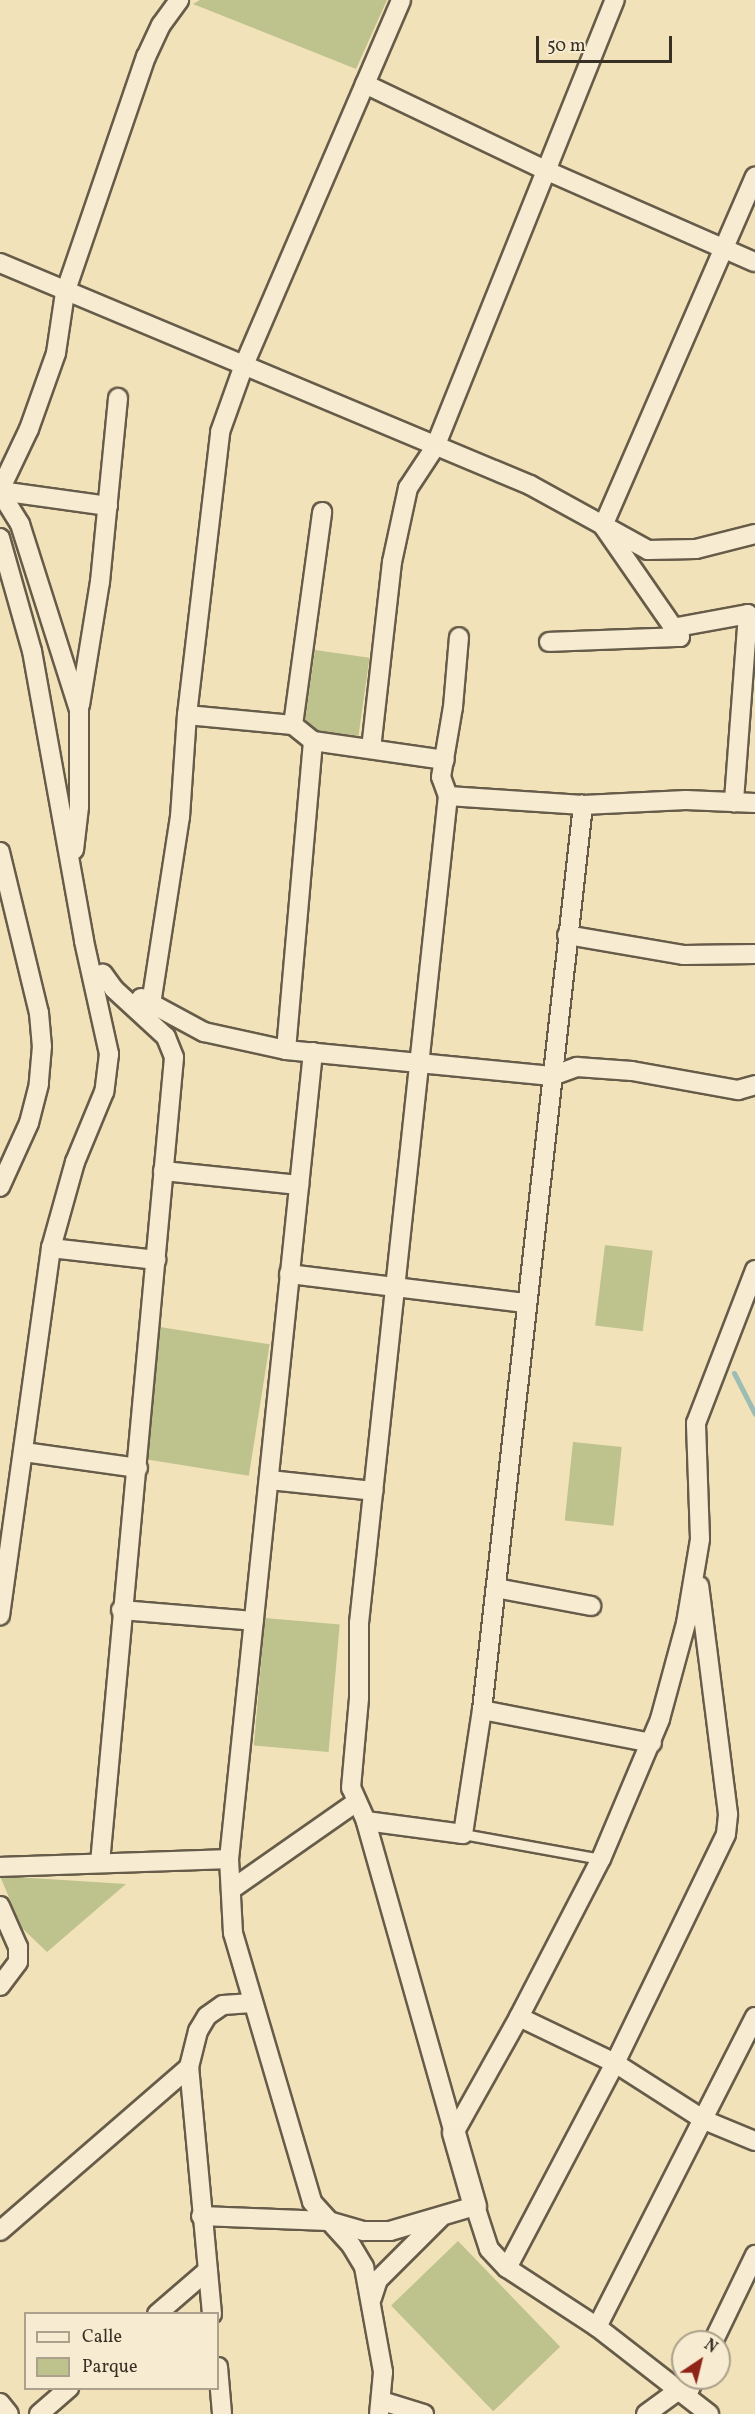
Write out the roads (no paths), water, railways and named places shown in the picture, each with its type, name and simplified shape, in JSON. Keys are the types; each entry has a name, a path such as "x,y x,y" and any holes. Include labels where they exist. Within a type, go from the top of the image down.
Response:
{"street":[{"path":"0,491 29,429 56,352 65,293 146,57 161,25 179,0"},
{"path":"151,1004 180,817 187,715 220,432 244,365 401,0"},
{"path":"371,749 400,517 408,488 435,447 615,0"},
{"path":"365,84 545,170 723,246 755,262"},
{"path":"603,526 755,177"},
{"path":"0,263 65,293 530,485 648,550 696,549 755,534"},
{"path":"72,869 80,807 79,710 108,506 118,398"},
{"path":"0,491 108,506"},
{"path":"0,491 20,524 79,710"},
{"path":"293,725 322,512"},
{"path":"549,642 680,637 603,526"},
{"path":"0,1615 51,1248 75,1162 104,1092 109,1054 84,941 32,651 1,540"},
{"path":"672,628 748,614 734,802"},
{"path":"459,637 441,777 448,796 416,1065 359,1623 359,1698 351,1765 355,1803 366,1821 489,2249 507,2268 597,2327 709,2414"},
{"path":"187,715 293,725 313,741 445,760"},
{"path":"286,1050 313,741"},
{"path":"448,796 583,805 686,800 755,805"},
{"path":"366,1821 463,1834 482,1710 583,805"},
{"path":"0,852 39,1013 42,1046 39,1084 29,1123 0,1187"},
{"path":"567,936 684,955 755,954"},
{"path":"84,941 103,974 172,1047 138,1468 121,1610 100,1863"},
{"path":"103,974 151,1004 204,1032 286,1050 416,1065 552,1076 577,1067 671,1076 738,1090 755,1085"},
{"path":"313,1052 229,1859 232,1934 312,2202 351,2245 364,2267 372,2298 383,2372 381,2408 424,2414"},
{"path":"163,1171 299,1185"},
{"path":"51,1248 156,1260"},
{"path":"454,2133 519,2017 601,1859 651,1743 678,1658 697,1561 700,1539 696,1423 755,1270"},
{"path":"289,1274 526,1303"},
{"path":"24,1452 138,1468"},
{"path":"269,1480 373,1491"},
{"path":"507,2268 615,2064 726,1834 728,1814 697,1561"},
{"path":"496,1588 591,1606"},
{"path":"121,1610 255,1622"},
{"path":"482,1710 651,1743"},
{"path":"232,1889 355,1803"},
{"path":"0,1867 229,1859"},
{"path":"0,1906 18,1947 18,1962 0,1986"},
{"path":"212,2312 201,2216 189,2067 198,2031 207,2016 223,2005 252,2003"},
{"path":"519,2017 615,2064 704,2120 755,2140"},
{"path":"597,2327 755,2018"},
{"path":"0,2231 189,2067"},
{"path":"201,2216 328,2221 364,2231 390,2231 475,2206"},
{"path":"372,2298 378,2280 442,2216"},
{"path":"719,2330 755,2255"},
{"path":"158,2312 208,2270"},
{"path":"219,2379 222,2414"},
{"path":"39,2414 67,2390"},
{"path":"646,2414 683,2392"},
{"path":"0,2403 9,2414"}],"lane":[{"path":"463,1834 601,1859"}],"waterway":[{"path":"734,1373 755,1414"}]}
